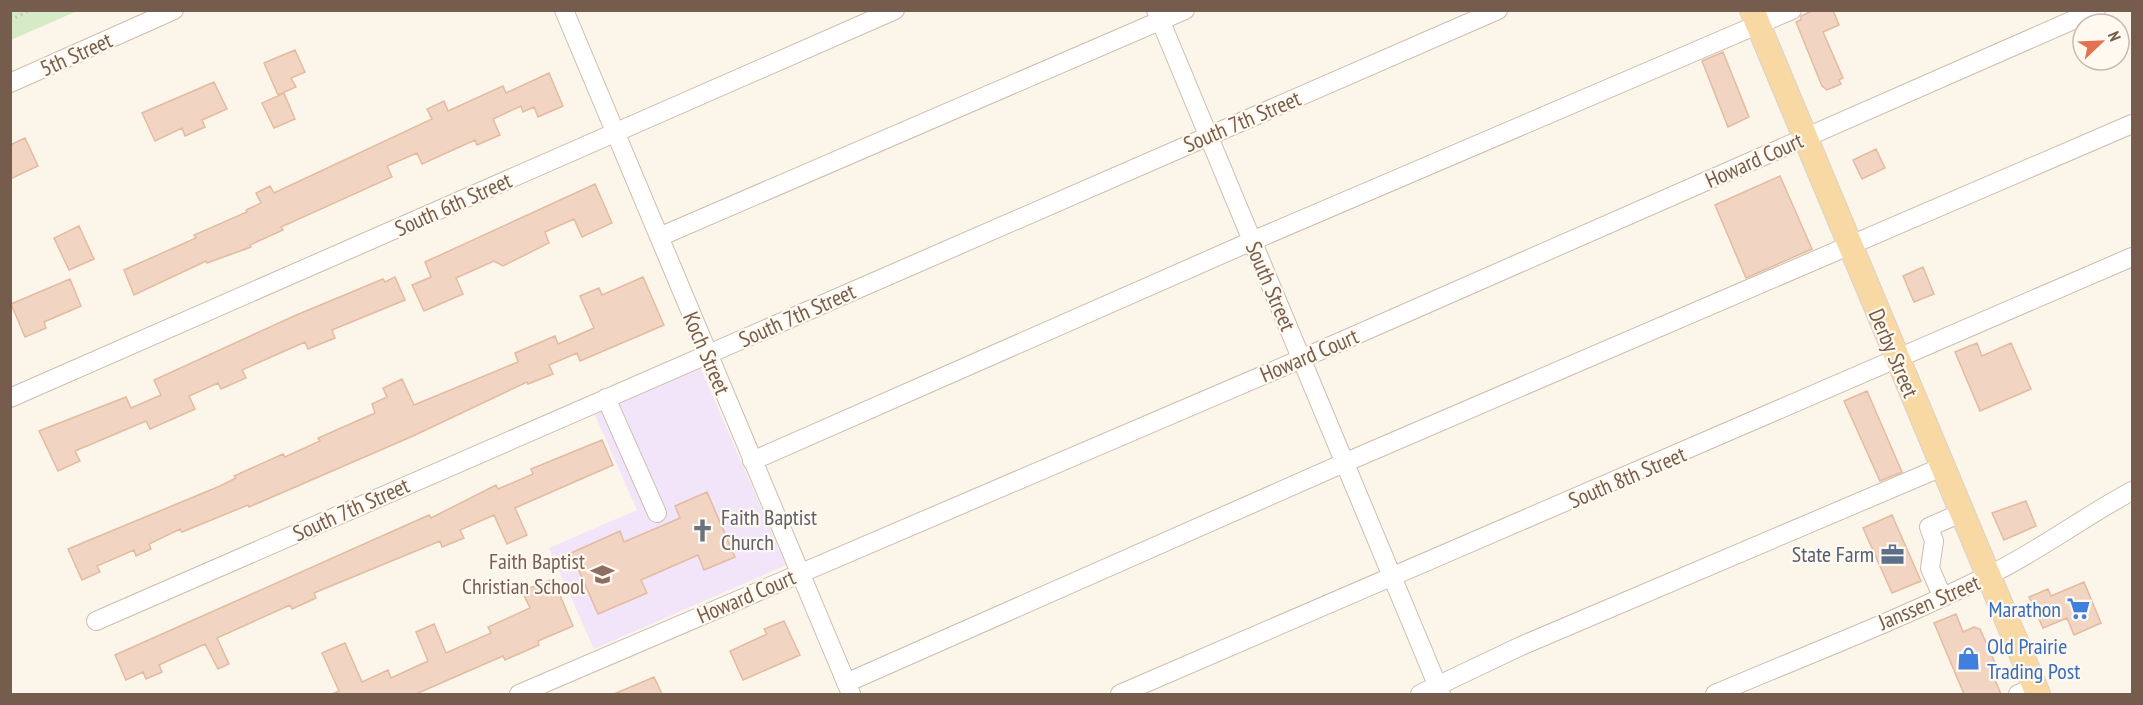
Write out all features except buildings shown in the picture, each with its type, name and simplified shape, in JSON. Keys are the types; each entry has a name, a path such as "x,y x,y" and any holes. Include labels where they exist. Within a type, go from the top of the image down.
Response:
{"main road":[{"name":"Derby Street","path":"1755,18 1988,576 2030,692"}],"street":[{"name":"5th Street","path":"10,83 174,10"},
{"name":"Koch Street","path":"564,10 848,689"},
{"name":"South 6th Street","path":"10,398 895,10"},
{"path":"659,237 1158,16 1185,10"},
{"name":"South 7th Street","path":"96,621 1498,10"},
{"path":"753,461 1755,18 1792,10"},
{"name":"Howard Court","path":"519,694 1301,359 2096,10"},
{"name":"South Street","path":"1158,16 1439,691"},
{"path":"848,689 1344,462 2133,124"},
{"name":"South 8th Street","path":"1120,694 1898,361 2133,257"},
{"path":"606,398 657,513"},
{"path":"1420,694 1439,691 1530,642 1942,467"},
{"name":"Janssen Street","path":"1715,694 1988,576 2037,549 2095,510 2133,491"},
{"path":"1942,596 1930,568 1934,541 1929,527 1961,513"}],"path":[{"path":"10,20 31,10"}],"shaded area":[{"path":"700,367 786,565 594,649 549,548 637,510 594,413"}],"green space":[{"path":"11,10 77,10 77,11 11,40"}],"place":[{"name":"Faith Baptist Church","path":"703,530"},
{"name":"State Farm","path":"1892,554"},
{"name":"Faith Baptist Christian School","path":"603,574"},
{"name":"Marathon","path":"2079,609"},
{"name":"Old Prairie Trading Post","path":"1969,659"}]}
